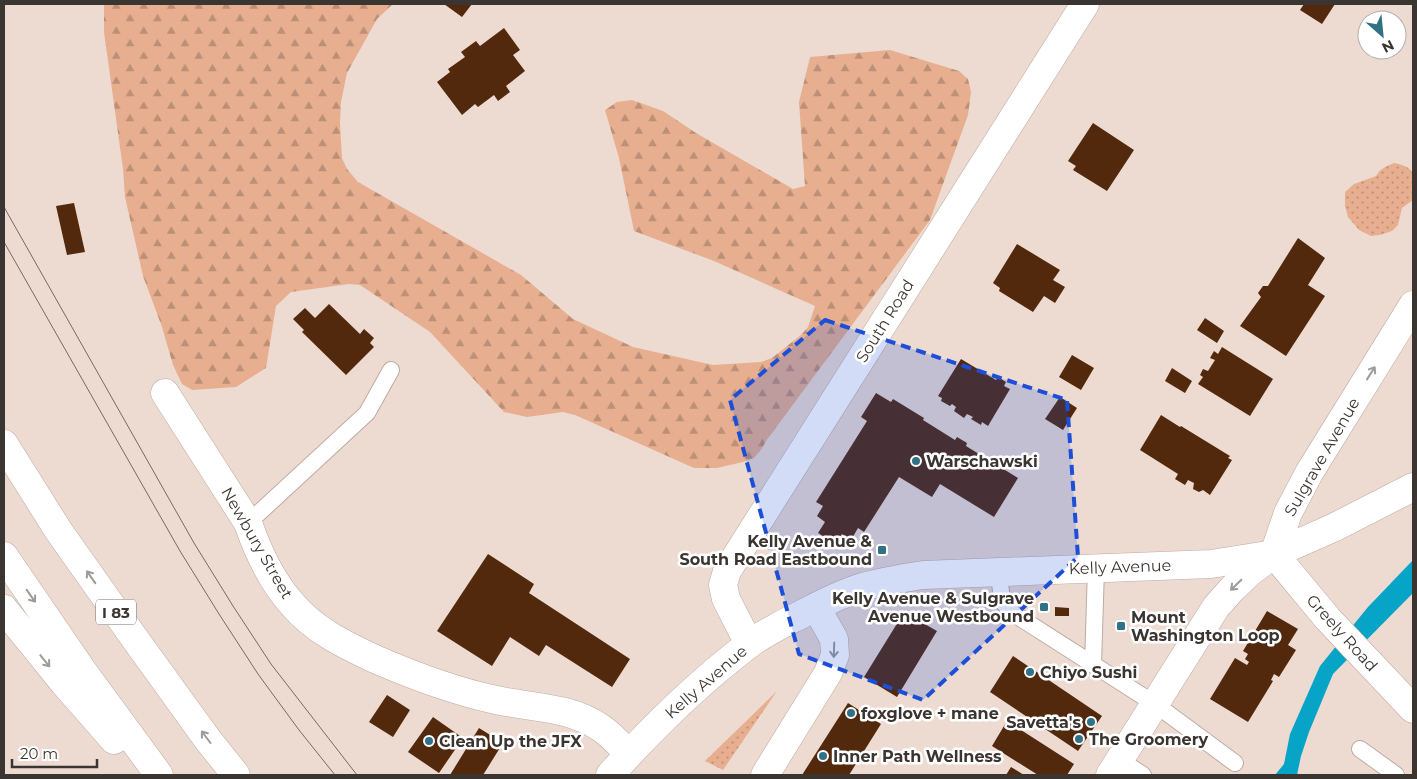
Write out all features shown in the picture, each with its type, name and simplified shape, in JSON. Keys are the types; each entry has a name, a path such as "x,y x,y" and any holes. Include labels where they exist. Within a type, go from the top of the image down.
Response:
{"main road":[{"name":"South Road","path":"749,644 726,599 723,585 727,571 1085,4"},
{"name":"Sulgrave Avenue","path":"1274,554 1288,513 1309,473 1413,305"},
{"name":"Newbury Street","path":"165,393 248,522 256,547 276,583 293,606 318,628 351,648 402,671 453,690 498,701 551,708 574,714 600,728 629,753"},
{"name":"I 83","path":"4,444 58,530 140,647 236,775"},
{"name":"Kelly Avenue","path":"610,775 671,711 749,644 773,629 816,607 863,587 889,580 923,576 1211,564 1274,554 1336,527 1413,487"},
{"name":"Greely Road","path":"1274,554 1328,619 1413,709"},
{"path":"1115,768 1216,607 1250,572 1274,554"},
{"path":"4,556 82,670 159,775"},
{"path":"765,775 828,673 835,655 834,639 816,607"},
{"path":"4,609 64,683 145,775"}],"lane":[{"path":"248,522 367,413 391,370"},
{"path":"1093,665 1096,568"},
{"path":"999,573 1002,601 1011,612 1155,704 1235,763"},
{"path":"1360,750 1396,775"},
{"path":"1115,768 1143,775"}],"highlighted area":[{"path":"825,320 1067,400 1078,557 923,700 799,654 730,400"}],"green space":[{"path":"104,4 393,4 377,19 347,73 341,102 342,158 347,169 358,182 521,275 573,319 633,347 713,365 761,362 772,358 808,327 815,306 714,261 634,231 619,158 605,110 617,102 632,100 663,111 696,133 793,189 805,186 799,102 810,57 890,50 959,71 968,79 971,92 968,115 930,220 761,450 754,458 743,462 717,468 694,468 575,415 563,412 527,417 504,412 430,332 360,285 349,284 291,292 276,306 266,368 236,387 192,390 182,384 173,365 162,327 143,276 125,197 123,169 104,32"},
{"path":"1395,163 1403,165 1413,173 1413,200 1402,208 1398,225 1392,231 1371,236 1359,230 1348,217 1345,206 1345,192 1354,184 1376,176 1384,168"},
{"path":"777,691 723,770 705,761"}],"water":[{"path":"1413,560 1413,593 1333,674 1309,732 1297,775 1275,775 1284,764 1290,734 1320,666 1368,607"}],"building":[{"path":"444,4 472,4 462,17"},
{"path":"1304,4 1335,4 1322,24 1300,10"},
{"path":"504,28 520,50 513,55 525,71 506,86 510,92 498,101 494,95 478,107 475,104 462,115 437,82 450,72 448,69 465,57 461,52 476,41 480,46"},
{"path":"1093,123 1134,150 1107,191 1073,170 1076,166 1068,161"},
{"path":"74,203 85,252 67,255 56,206"},
{"path":"1298,238 1325,258 1308,285 1325,296 1286,356 1240,326 1261,297 1258,293 1263,286 1268,286"},
{"path":"1017,244 1060,270 1053,280 1065,287 1055,303 1044,296 1033,312 999,291 1000,288 993,283"},
{"path":"329,304 360,334 364,329 374,338 370,343 374,347 346,375 302,332 304,330 293,319 305,308 315,318"},
{"path":"1205,318 1224,331 1217,343 1197,330"},
{"path":"1222,347 1273,379 1250,416 1198,384 1203,377 1200,375 1203,369 1208,371 1215,360 1210,358 1214,351 1218,354"},
{"path":"1072,355 1094,368 1081,390 1059,377"},
{"path":"961,359 996,380 998,377 1006,382 1004,386 1010,389 988,426 982,422 981,425 967,414 964,418 954,411 956,407 941,401 942,398 938,396"},
{"path":"1172,368 1192,381 1185,393 1165,381"},
{"name":"Warschawski","path":"876,393 891,402 893,399 955,440 957,437 967,443 966,446 1018,478 994,517 940,484 932,497 899,477 864,532 858,528 851,540 842,534 836,544 818,533 825,522 817,516 823,506 816,502 867,421 861,417"},
{"path":"1060,397 1077,408 1063,430 1045,419"},
{"path":"1161,415 1230,456 1228,458 1232,460 1210,495 1203,490 1199,492 1193,489 1194,483 1188,480 1185,485 1175,479 1178,474 1140,450"},
{"path":"488,554 534,584 529,593 630,659 612,687 546,645 539,656 510,637 492,666 437,631"},
{"path":"1055,607 1069,608 1069,616 1055,616"},
{"path":"1267,611 1298,629 1288,645 1296,650 1279,677 1274,674 1271,680 1273,681 1248,722 1210,699 1235,658 1247,665 1249,662 1245,659 1248,654 1243,651"},
{"path":"916,619 937,631 897,697 864,677 898,622"},
{"path":"1013,656 1102,716 1078,751 990,692"},
{"path":"387,695 410,710 393,737 369,722"},
{"path":"848,703 881,724 849,775 802,775"},
{"path":"433,717 463,738 439,773 408,752"},
{"path":"1007,721 1074,764 1067,775 1038,775 992,746"},
{"path":"479,728 503,743 483,775 450,775"},
{"path":"1011,767 1024,775 1006,775"}],"tram line":[{"path":"4,207 194,543 233,606 271,664 357,775"},
{"path":"4,242 180,551 219,614 258,674 335,775"}],"place":[{"name":"Warschawski","path":"916,461"},
{"name":"Kelly Avenue & South Road Eastbound","path":"882,550"},
{"name":"Kelly Avenue & Sulgrave Avenue Westbound","path":"1044,607"},
{"name":"Mount Washington Loop","path":"1121,626"},
{"name":"Chiyo Sushi","path":"1030,672"},
{"name":"foxglove + mane","path":"851,713"},
{"name":"Savetta's","path":"1091,722"},
{"name":"The Groomery","path":"1079,739"},
{"name":"Clean Up the JFX","path":"429,741"},
{"name":"Inner Path Wellness","path":"823,756"}]}
